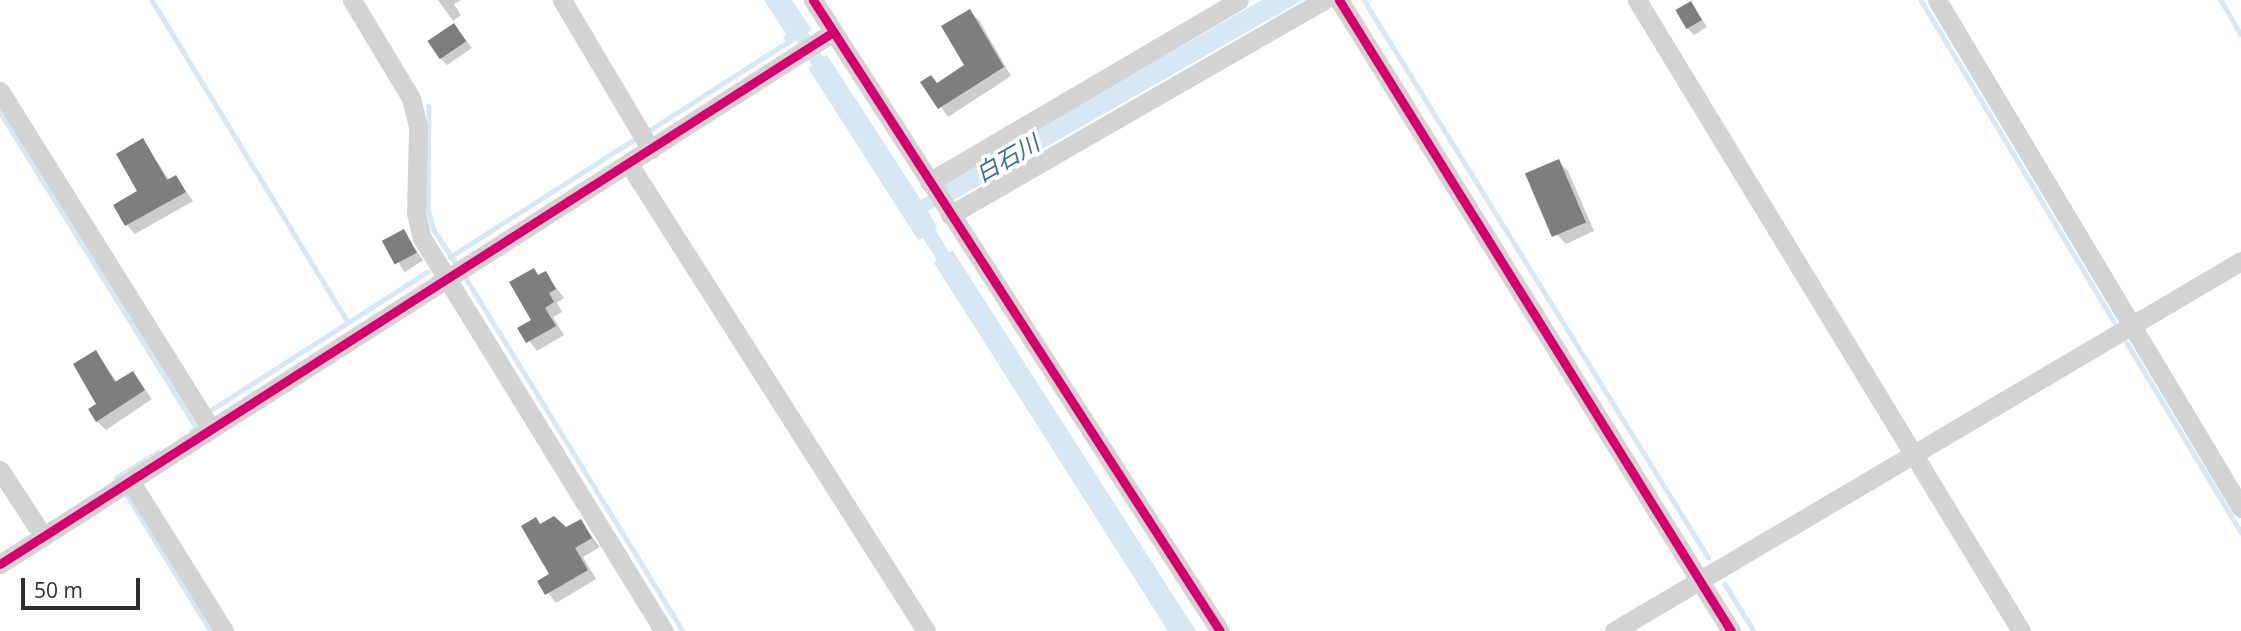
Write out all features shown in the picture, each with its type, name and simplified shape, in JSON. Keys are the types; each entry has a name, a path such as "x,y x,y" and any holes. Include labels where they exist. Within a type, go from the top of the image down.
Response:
{"street":[{"path":"352,0 411,98 418,127 416,213 422,238 456,273 664,631"},
{"path":"562,0 651,150"},
{"path":"813,0 826,37 931,185 1220,631"},
{"path":"931,185 1239,0"},
{"path":"947,211 1324,0"},
{"path":"1339,0 1731,631"},
{"path":"1637,0 2021,631"},
{"path":"1937,0 2241,508"},
{"path":"0,564 826,37"},
{"path":"0,91 211,429"},
{"path":"629,164 926,631"},
{"path":"1614,631 2241,261"},
{"path":"0,470 43,536"},
{"path":"131,482 224,631"}],"water":[{"name":"白石川","path":"764,0 792,0 812,30 808,33 823,57 827,55 921,200 943,187 941,183 1262,0 1303,0 952,201 949,198 928,211 949,252 953,251 1196,631 1168,631 934,263 937,260 923,238 918,240 808,68 812,65 796,41 788,46 783,37 786,34"}],"building":[{"path":"1691,1 1702,20 1686,29 1675,10"},
{"path":"970,9 1004,67 938,109 920,82 931,75 937,83 964,65 941,26"},
{"path":"454,23 466,41 440,59 427,41"},
{"path":"143,138 167,180 176,175 186,192 125,226 113,205 137,191 116,154"},
{"path":"1559,159 1586,223 1552,237 1525,173"},
{"path":"404,229 417,253 395,265 382,241"},
{"path":"534,268 538,275 546,271 556,289 549,293 554,302 545,308 556,326 526,343 517,328 531,320 509,282"},
{"path":"96,350 115,382 133,371 145,390 96,422 88,409 96,404 73,364"},
{"path":"554,516 566,527 581,519 592,538 575,548 588,570 545,595 537,581 549,574 521,526 536,517 540,524"}],"waterway":[{"path":"152,0 348,322"},
{"path":"1364,0 1708,557"},
{"path":"1921,0 2114,321"},
{"path":"2221,0 2241,34"},
{"path":"650,130 789,41"},
{"path":"429,106 428,209 434,230 457,265"},
{"path":"0,112 197,428 192,431"},
{"path":"450,257 633,140"},
{"path":"208,412 427,272"},
{"path":"464,275 683,631"},
{"path":"2127,343 2241,532"},
{"path":"116,478 158,452"},
{"path":"127,495 211,631"},
{"path":"1725,584 1754,631"}],"cycle path":[{"path":"813,0 1220,631"},
{"path":"1339,0 1731,631"},
{"path":"0,564 833,32"}]}
